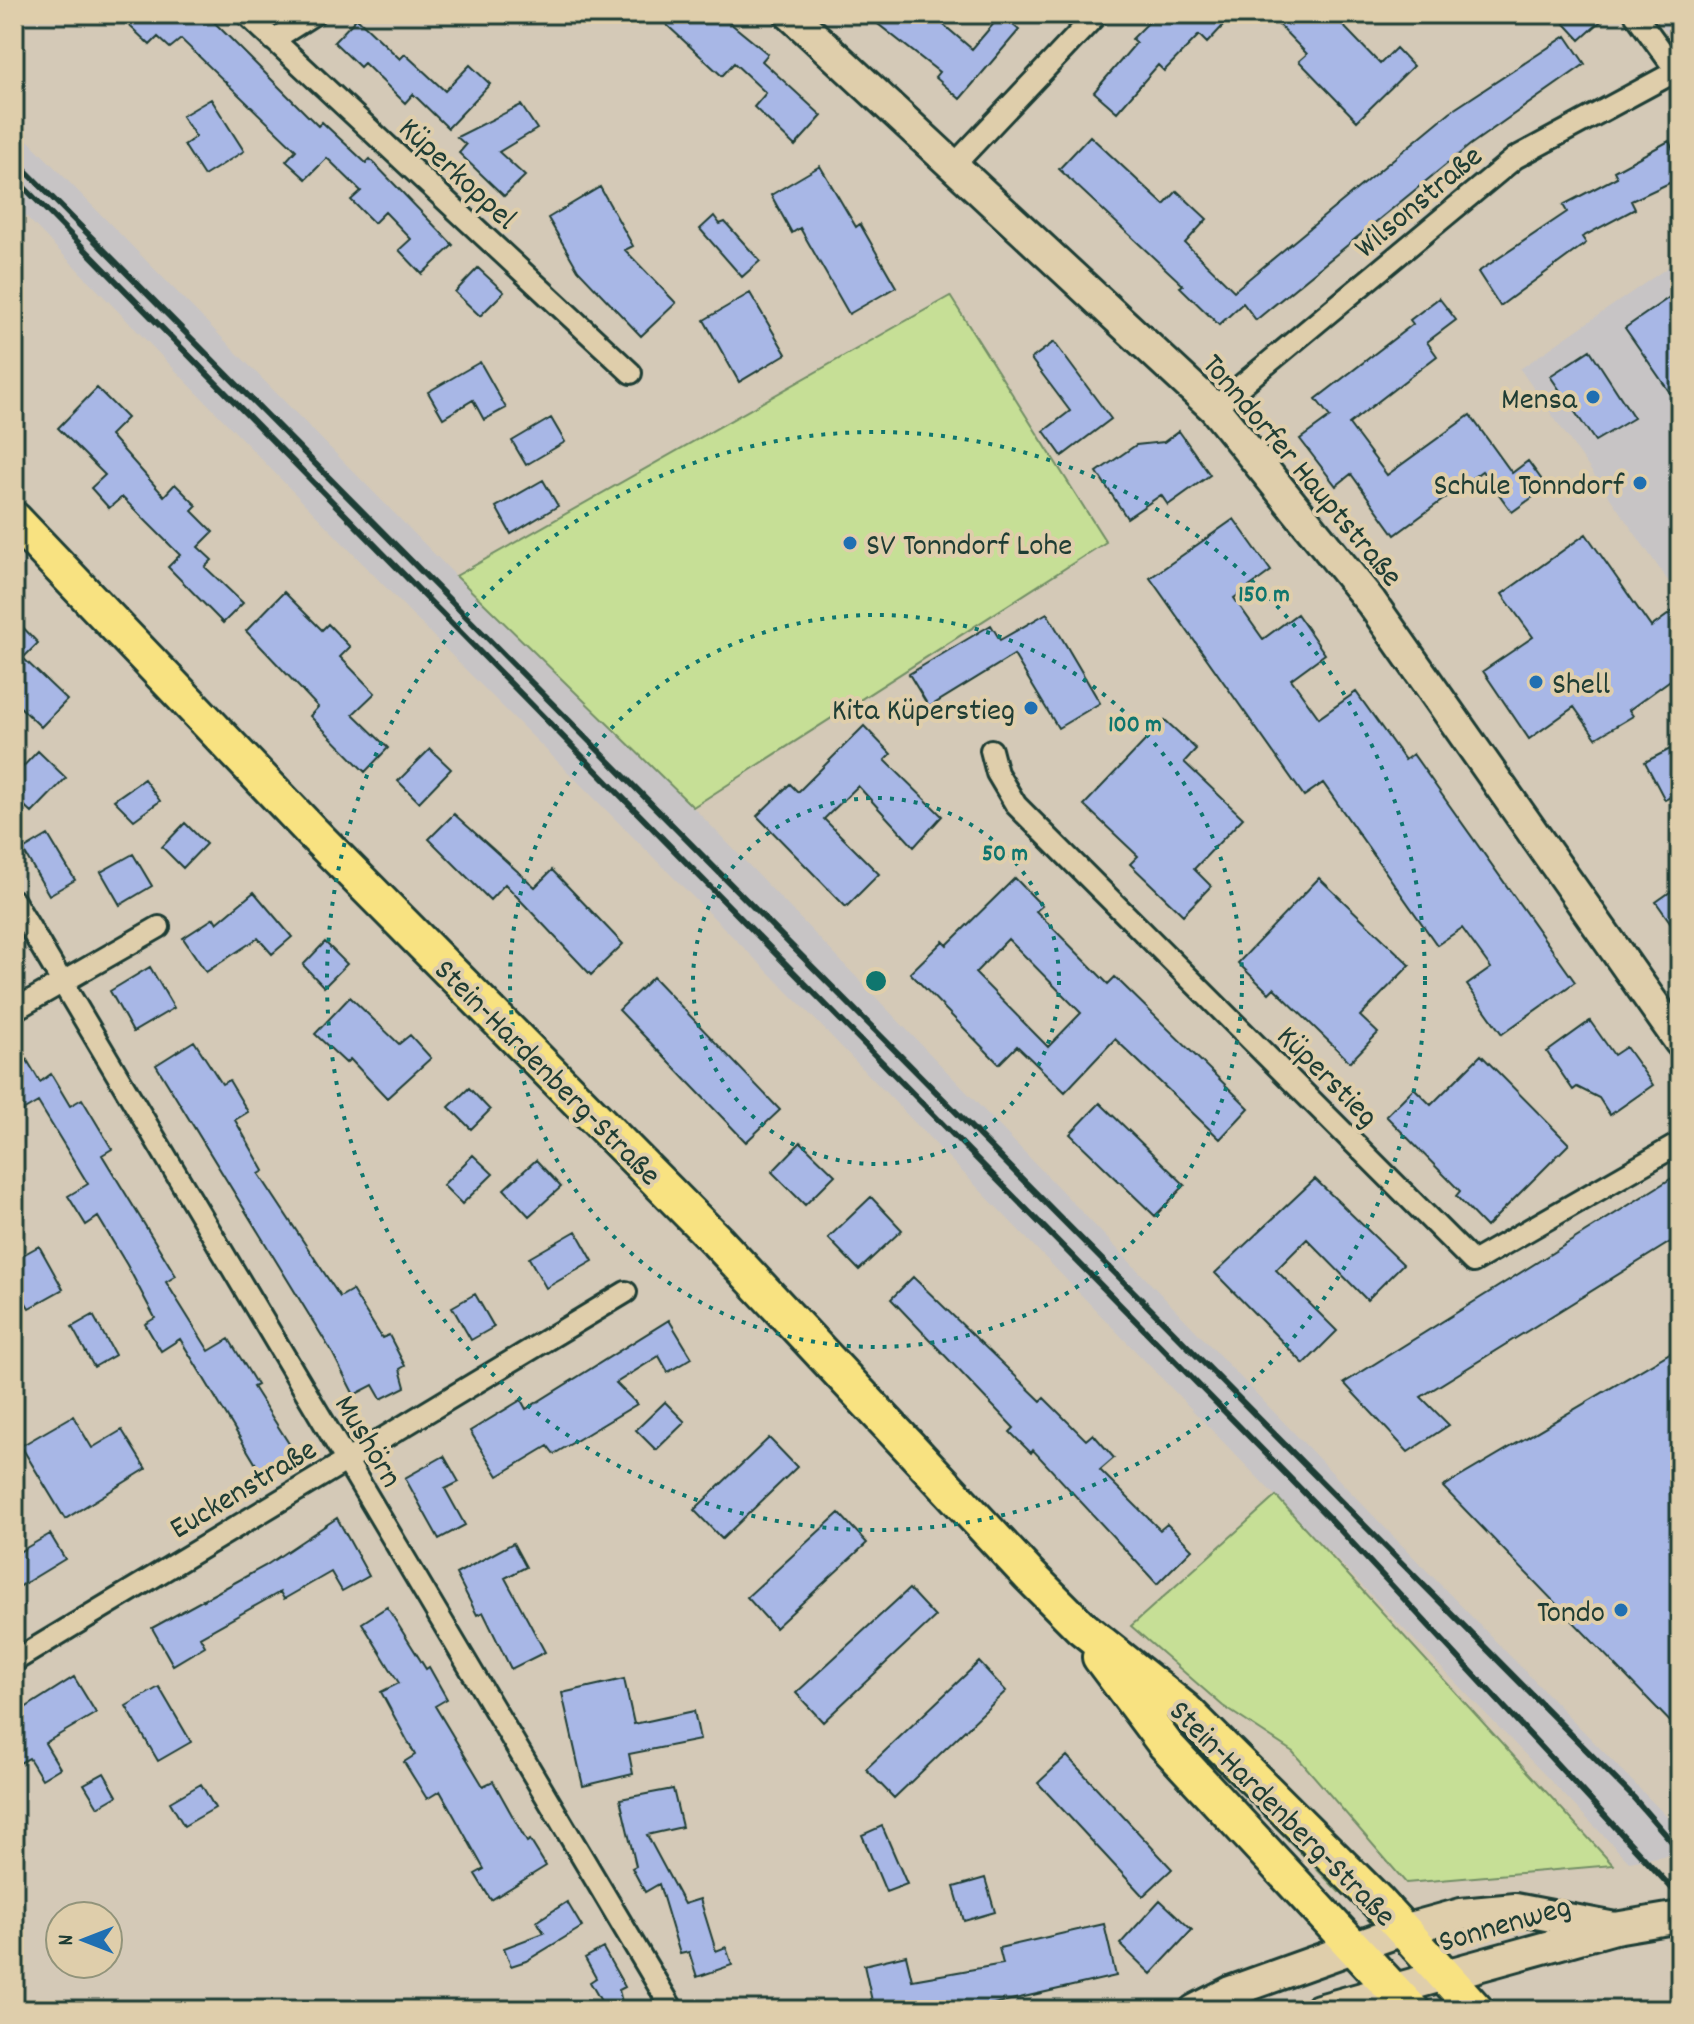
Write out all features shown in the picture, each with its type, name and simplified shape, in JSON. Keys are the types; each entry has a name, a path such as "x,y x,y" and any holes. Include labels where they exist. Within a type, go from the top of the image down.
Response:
{"main road":[{"name":"Tonndorfer Hauptstraße","path":"790,14 1214,408 1371,602 1680,1042"},
{"name":"Stein-Hardenberg-Straße","path":"14,519 311,831 716,1240 1081,1627 1185,1710 1403,1930 1476,2010"},
{"name":"Stein-Hardenberg-Straße","path":"1081,1627 1104,1665 1165,1744 1403,2000"},
{"name":"Sonnenweg","path":"1195,2010 1230,1992 1403,1930 1461,1914 1515,1909 1615,1928"},
{"name":"Sonnenweg","path":"1319,2010 1403,2000 1446,1976 1615,1928 1680,1917"}],"street":[{"name":"Küperkoppel","path":"246,14 631,373"},
{"path":"273,40 314,14"},
{"path":"954,165 1097,14"},
{"path":"1635,14 1679,72"},
{"name":"Wilsonstraße","path":"1214,408 1515,158 1679,72"},
{"name":"Küperstieg","path":"991,750 997,773 1016,805 1473,1262 1680,1143"},
{"name":"Mushörn","path":"14,901 673,2010"},
{"path":"14,1010 159,927"},
{"name":"Euckenstraße","path":"14,1661 626,1292"}],"shaded area":[{"path":"1653,14 1680,14 1680,34 1671,38"},
{"path":"14,126 456,576 693,807 1391,1534 1680,1830 1680,1853 1629,1862 803,1007 464,668 14,204"},
{"name":"Schule Tonndorf","path":"1680,259 1680,598 1520,369"}],"green space":[{"name":"SV Tonndorf Lohe","path":"950,296 1106,542 693,807 456,576"},
{"path":"1276,1496 1613,1865 1406,1883 1293,1752 1223,1706 1131,1626"},
{"path":"1154,1702 1348,1889 1339,1892 1219,1769 1149,1707"}],"building":[{"path":"117,14 206,14 318,126 322,122 366,163 370,159 453,245 422,274 399,250 411,239 385,212 374,223 351,200 361,191 327,158 306,179 286,161 296,150 181,39 170,48 158,37 150,45"},
{"path":"655,14 719,14 768,54 762,61 822,116 795,146 754,107 766,93 734,63 722,76"},
{"path":"887,14 931,14 972,49 1001,15 1019,30 960,99 935,77 939,72 878,24"},
{"path":"1157,14 1234,14 1207,43 1199,35 1164,71 1158,65 1117,112 1094,92 1136,43 1132,39"},
{"path":"1268,14 1332,14 1380,64 1396,48 1413,66 1357,121 1299,61 1307,54"},
{"path":"1556,14 1609,14 1580,40"},
{"path":"357,18 400,59 405,54 445,91 470,65 490,84 448,128 413,94 405,103 364,63 360,67 334,42"},
{"path":"1566,36 1585,64 1470,145 1256,320 1243,303 1219,325 1180,287 1183,285 1059,169 1090,136 1164,205 1177,191 1207,219 1185,243 1234,291 1450,112"},
{"path":"211,99 244,151 204,176 184,145 196,137 182,116"},
{"path":"521,105 537,129 499,152 525,176 504,196 459,153 466,145 457,137"},
{"path":"1669,141 1680,165 1680,178 1631,201 1635,209 1582,237 1586,243 1500,306 1478,272 1567,212 1563,205 1617,177 1614,171"},
{"path":"820,166 856,227 860,224 896,287 849,314 800,228 792,233 771,195"},
{"path":"600,187 633,246 625,250 676,303 641,336 578,270 548,218"},
{"path":"714,216 720,224 725,222 760,261 742,277 700,229"},
{"path":"478,268 504,292 480,316 455,292"},
{"path":"1680,290 1680,407 1625,328"},
{"path":"750,293 786,354 739,382 704,320"},
{"path":"1439,298 1456,320 1427,342 1437,356 1349,424 1387,475 1470,415 1512,473 1528,461 1547,487 1512,512 1482,471 1395,535 1351,474 1336,486 1300,439 1330,417 1316,399 1413,324 1410,320"},
{"path":"1054,342 1111,419 1062,456 1044,431 1070,411 1031,359"},
{"name":"Mensa","path":"1590,350 1634,418 1595,441 1550,376"},
{"path":"480,362 506,408 484,420 473,400 443,418 428,392"},
{"path":"97,388 127,418 110,435 164,496 175,484 197,506 192,511 213,532 198,547 212,560 205,567 243,603 223,623 168,567 180,555 122,497 109,508 91,488 105,475 58,428"},
{"path":"551,418 565,442 526,465 512,441"},
{"path":"1179,431 1210,475 1168,505 1161,495 1127,518 1097,472 1136,445 1164,442"},
{"path":"543,480 558,506 511,534 496,507"},
{"path":"1234,519 1271,571 1234,598 1263,639 1297,614 1325,654 1291,679 1319,718 1356,692 1405,760 1413,754 1575,982 1502,1034 1467,985 1491,968 1462,928 1437,945 1323,783 1304,796 1150,578"},
{"path":"1586,534 1651,627 1680,606 1680,673 1629,710 1633,716 1596,738 1574,707 1529,739 1483,671 1533,637 1502,594"},
{"path":"284,592 322,630 328,624 350,647 340,657 375,693 353,714 388,748 365,772 310,716 318,707 246,631"},
{"path":"1047,613 1100,703 1058,728 1014,655 929,707 909,674 991,625 1000,640"},
{"path":"14,618 38,643 23,658 67,700 41,727 14,701"},
{"path":"1165,720 1196,749 1184,762 1243,818 1194,869 1211,886 1183,915 1130,864 1138,856 1084,805"},
{"path":"864,726 891,754 885,760 942,816 914,847 858,786 824,819 879,874 846,907 757,816 790,784 798,792"},
{"path":"1680,744 1680,792 1665,800 1645,762"},
{"path":"430,749 451,769 419,802 398,781"},
{"path":"38,751 66,778 32,813 14,796 14,776"},
{"path":"144,779 160,801 134,820 114,800"},
{"path":"454,814 535,887 552,870 623,944 591,975 505,884 490,900 429,839"},
{"path":"185,823 206,844 183,868 162,847"},
{"path":"48,835 75,880 49,895 23,850"},
{"path":"133,854 152,886 120,905 101,872"},
{"path":"1015,878 1042,906 1036,911 1108,984 1115,977 1249,1108 1220,1139 1115,1039 1065,1092 1017,1046 999,1064 910,973 943,941 947,945","holes":["1008,939 1081,1013 1048,1047 975,973"]},
{"path":"1319,878 1410,965 1360,1016 1378,1033 1350,1062 1274,988 1269,993 1238,963"},
{"path":"1680,885 1680,936 1656,902"},
{"path":"254,892 292,937 272,954 258,938 206,972 183,938 214,918 217,923"},
{"path":"325,942 347,964 324,987 303,965"},
{"path":"150,967 174,1008 133,1032 110,991"},
{"path":"653,977 780,1110 746,1142 619,1010"},
{"path":"350,997 399,1044 410,1035 431,1058 387,1098 350,1059 346,1063 315,1034"},
{"path":"1590,1021 1614,1055 1626,1047 1653,1085 1610,1115 1599,1098 1577,1087 1573,1090 1547,1052"},
{"path":"14,1038 40,1082 51,1074 70,1106 82,1099 112,1149 102,1155 176,1276 166,1282 209,1351 229,1339 257,1385 253,1387 293,1450 260,1471 180,1339 161,1351 145,1324 155,1318 127,1265 98,1217 86,1225 68,1196 88,1184 38,1102 14,1116"},
{"path":"194,1041 222,1084 229,1080 248,1112 235,1120 264,1171 259,1174 340,1297 352,1290 382,1338 389,1335 405,1366 400,1369 405,1387 381,1399 373,1385 354,1395 333,1354 156,1065"},
{"path":"1481,1055 1569,1144 1486,1227 1456,1196 1460,1191 1386,1116 1414,1088 1431,1105"},
{"path":"469,1088 490,1110 471,1129 449,1107"},
{"path":"1100,1103 1185,1185 1155,1216 1070,1134"},
{"path":"801,1142 835,1175 805,1205 772,1172"},
{"path":"473,1155 493,1174 462,1204 443,1185"},
{"path":"536,1160 561,1187 529,1216 504,1189"},
{"path":"1680,1173 1680,1236 1421,1397 1449,1425 1408,1452 1344,1383"},
{"path":"1315,1179 1403,1264 1367,1300 1307,1239 1276,1270 1337,1331 1304,1364 1215,1273"},
{"path":"871,1197 902,1230 859,1270 828,1238"},
{"path":"576,1231 593,1261 546,1288 529,1258"},
{"path":"39,1246 63,1289 29,1308 14,1283 14,1260"},
{"path":"913,1277 1041,1401 1044,1398 1086,1440 1093,1434 1114,1458 1100,1470 1160,1530 1167,1524 1192,1549 1157,1584 1033,1450 1031,1453 1010,1432 1014,1428 891,1299"},
{"path":"475,1294 494,1327 471,1340 452,1307"},
{"path":"93,1315 115,1355 94,1367 72,1327"},
{"path":"669,1320 692,1358 668,1372 659,1356 616,1383 637,1404 554,1454 548,1446 498,1476 470,1431 521,1400 526,1409"},
{"name":"Tondo","path":"1680,1347 1680,1732 1443,1487"},
{"path":"665,1402 685,1422 656,1450 636,1430"},
{"path":"73,1416 92,1448 122,1430 146,1469 65,1519 21,1446"},
{"path":"769,1438 797,1467 722,1539 694,1510"},
{"path":"444,1456 459,1482 445,1489 465,1525 439,1539 405,1478"},
{"path":"839,1513 867,1543 775,1628 747,1597"},
{"path":"337,1518 369,1576 342,1591 331,1572 284,1599 280,1592 200,1637 205,1646 173,1665 152,1628 265,1566"},
{"path":"50,1534 65,1559 14,1590 14,1555"},
{"path":"513,1543 526,1567 505,1578 545,1652 511,1669 483,1612 477,1615 456,1574"},
{"path":"909,1589 935,1617 823,1722 796,1693"},
{"path":"387,1607 426,1669 429,1667 447,1699 435,1706 483,1786 493,1781 527,1842 530,1840 546,1866 491,1900 475,1874 484,1869 440,1791 427,1799 404,1762 415,1755 381,1692 399,1683 362,1623"},
{"path":"979,1662 1006,1691 894,1798 866,1769"},
{"path":"74,1677 96,1713 45,1743 60,1768 42,1779 29,1758 14,1766 14,1715"},
{"path":"624,1679 634,1724 694,1711 700,1740 629,1754 633,1774 583,1786 562,1693"},
{"path":"159,1687 191,1742 158,1761 126,1706"},
{"path":"1067,1756 1172,1869 1143,1896 1038,1783"},
{"path":"104,1773 117,1796 98,1807 84,1784"},
{"path":"201,1784 215,1808 184,1826 170,1802"},
{"path":"673,1789 682,1827 647,1835 684,1904 700,1899 716,1951 726,1947 732,1965 697,1977 689,1952 680,1954 659,1884 645,1892 632,1868 636,1866 620,1799"},
{"path":"882,1826 907,1884 886,1892 862,1835"},
{"path":"985,1878 995,1912 964,1921 954,1887"},
{"path":"1160,1900 1192,1930 1151,1974 1120,1944"},
{"path":"567,1902 582,1927 526,1961 511,1966 504,1948 544,1933 537,1921"},
{"path":"1104,1924 1116,1976 967,2010 874,2010 864,1965 906,1955 912,1980 1003,1964 999,1948"},
{"path":"603,1948 625,1987 619,1990 624,2010 606,2010 590,1982 596,1978 585,1958"}],"railway":[{"path":"14,159 1633,1797 1680,1851"},
{"path":"14,177 1331,1520 1680,1897"}],"place":[{"name":"Mensa","path":"1593,397"},
{"name":"Schule Tonndorf","path":"1640,483"},
{"name":"SV Tonndorf Lohe","path":"850,543"},
{"name":"Shell","path":"1536,682"},
{"name":"Kita Küperstieg","path":"1031,708"},
{"name":"Tondo","path":"1621,1610"}]}
